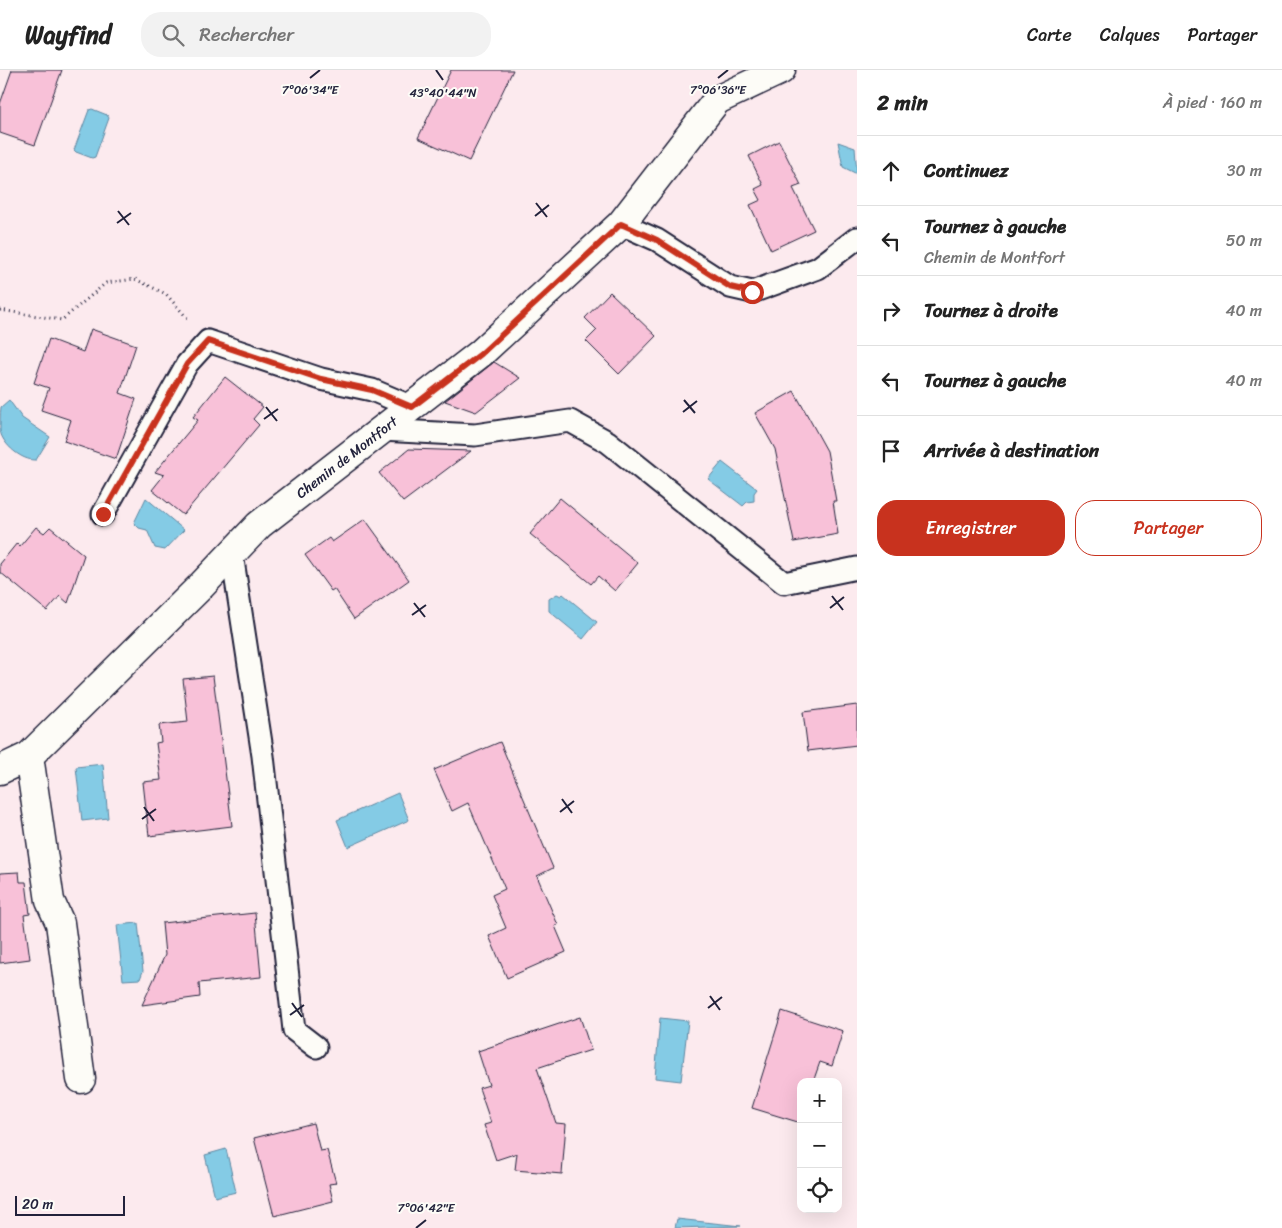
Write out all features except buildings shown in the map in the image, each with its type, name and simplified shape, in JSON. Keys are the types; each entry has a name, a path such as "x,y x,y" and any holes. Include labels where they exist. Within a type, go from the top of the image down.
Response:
{"street":[{"name":"Chemin de Montfort","path":"0,770 30,756 259,525 481,354 621,224 717,100 781,70"},
{"path":"30,756 50,900 60,923 81,1079"}],"lane":[{"path":"621,224 657,240 730,287 752,292 818,268 857,238"},
{"path":"103,514 187,364 208,341 321,379 372,390 412,407"},
{"path":"381,430 475,435 570,421 608,442 784,583 857,568"},
{"path":"232,554 263,756 294,1030 316,1047"}],"path":[{"path":"0,310 62,320 106,282 135,279 166,294 208,341"}],"water":[{"path":"92,109 107,115 109,118 95,157 92,158 74,150 89,110"},
{"path":"838,142 855,148 857,174 843,167"},
{"path":"9,400 22,418 50,437 36,460 19,455 9,447 2,436 0,431 1,407"},
{"path":"722,462 757,489 754,493 754,501 747,502 743,506 708,479"},
{"path":"146,498 184,530 165,550 155,548 147,530 139,528 134,523"},
{"path":"557,594 561,596 563,594 597,622 583,639 549,611 549,599"},
{"path":"103,764 108,818 82,821 76,767"},
{"path":"398,793 409,820 348,847 337,820"},
{"path":"138,923 143,971 140,979 123,980 117,925"},
{"path":"660,1018 688,1021 681,1081 655,1078"},
{"path":"226,1149 236,1192 215,1197 205,1155"},
{"path":"677,1219 741,1226 675,1228"}],"route":[{"path":"103,514 187,364 208,341 321,379 372,390 412,407 481,354 621,224 657,240 730,287 752,292"}]}
